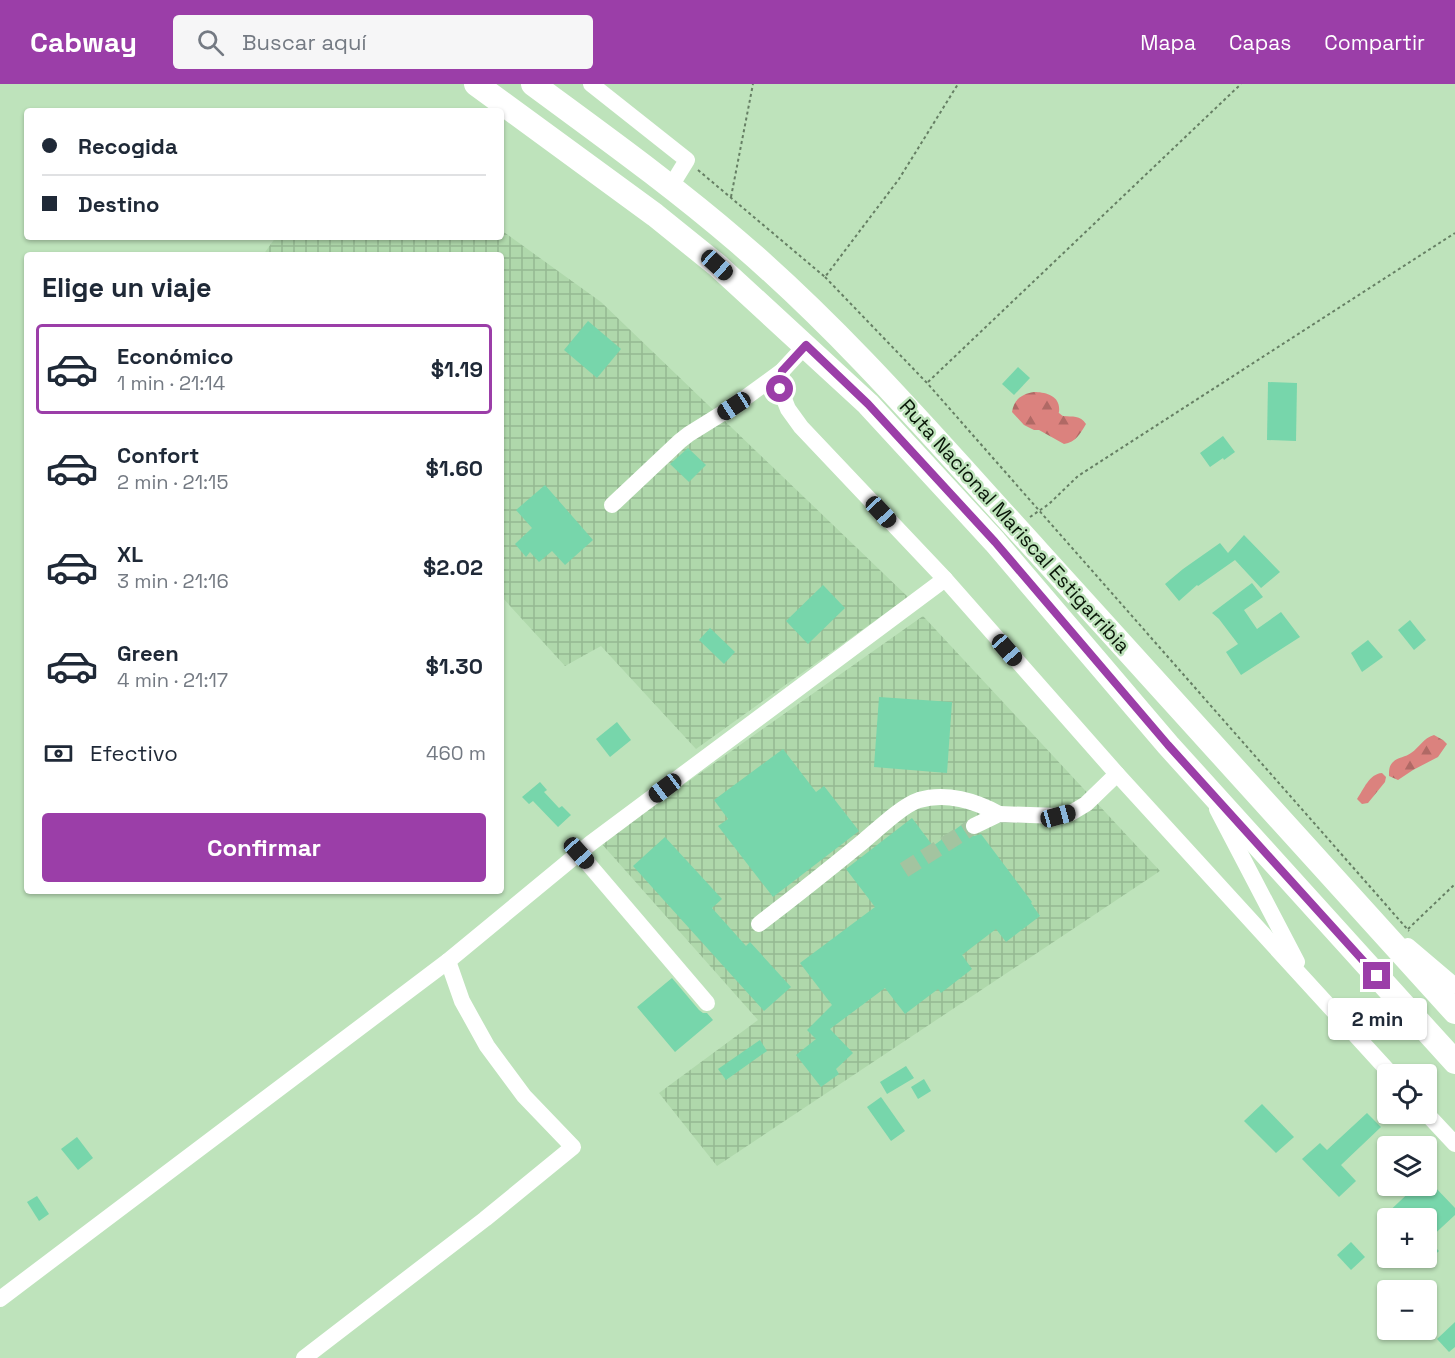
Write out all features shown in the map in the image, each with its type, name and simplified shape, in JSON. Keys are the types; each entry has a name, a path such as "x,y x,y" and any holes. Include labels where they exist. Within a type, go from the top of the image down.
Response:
{"highway":[{"name":"Ruta Nacional Mariscal Estigarribia","path":"476,84 655,215 717,265 868,404 995,542 1205,787 1455,1062"},
{"name":"Ruta Nacional Mariscal Estigarribia","path":"533,84 671,186 738,242 799,297 887,385 1455,1011"}],"street":[{"path":"591,84 687,160 671,186"},
{"path":"612,505 689,434 734,406 782,371 806,345"},
{"path":"782,371 780,389 788,409 801,427 945,579 1117,774 1382,1064"},
{"path":"0,1299 448,961 579,853 945,579"},
{"path":"759,924 819,878 908,804 927,798 945,797 977,803 999,814 1058,816 1071,813 1086,804 1117,774"},
{"path":"1205,787 1308,984"},
{"path":"974,826 999,814"},
{"path":"579,853 707,1003"},
{"path":"1361,906 1455,986"},
{"path":"304,1358 485,1220 573,1147 524,1096 487,1046 462,1001 448,961"},
{"path":"1436,1124 1455,1144"}],"path":[{"path":"731,197 753,84"},
{"path":"825,277 899,179 958,84"},
{"path":"927,382 1241,84"},
{"path":"687,160 825,277 927,382 1415,937"},
{"path":"1015,527 1049,504 1078,476 1455,233"},
{"path":"1408,929 1455,885"}],"shaded area":[{"path":"504,232 601,302 908,597 696,749 601,646 565,666 504,599 504,252 265,252 274,240 504,240"},
{"path":"923,616 1160,871 717,1166 659,1093 758,1020 601,843"}],"green space":[{"path":"1034,392 1053,397 1058,403 1059,413 1063,416 1076,417 1084,421 1086,424 1075,439 1064,444 1039,430 1024,425 1012,412 1019,398"},
{"path":"1434,735 1447,744 1438,757 1398,780 1389,776 1393,762 1414,751 1427,738"},
{"path":"1382,773 1386,777 1385,782 1368,803 1362,804 1357,799 1370,779"}],"building":[{"path":"588,321 621,349 597,378 564,350"},
{"path":"1018,367 1030,378 1014,395 1002,384"},
{"path":"1268,382 1297,383 1296,441 1267,440"},
{"path":"1223,436 1235,452 1210,467 1200,453"},
{"path":"688,448 706,465 689,482 670,464"},
{"path":"545,485 593,540 565,565 552,551 539,562 530,552 526,557 515,544 532,528 516,510"},
{"path":"1244,535 1280,572 1261,588 1235,560 1197,585 1179,601 1165,584 1220,543 1228,553"},
{"path":"1252,583 1263,597 1244,610 1257,629 1281,612 1300,637 1241,675 1226,652 1238,644 1212,613"},
{"path":"823,585 845,608 808,644 786,621"},
{"path":"1410,620 1426,640 1414,650 1398,630"},
{"path":"710,628 735,652 724,664 699,640"},
{"path":"1368,640 1383,657 1362,672 1351,653"},
{"path":"879,697 952,702 947,773 874,767"},
{"path":"617,722 631,740 610,757 596,739"},
{"path":"783,749 816,792 824,786 859,831 773,897 718,826 728,819 714,800"},
{"path":"540,782 547,790 544,792 559,808 562,806 571,815 558,827 533,801 529,804 522,797"},
{"path":"912,818 933,846 964,823 964,830 968,834 974,836 981,834 1040,916 1006,942 996,929 962,955 972,969 941,993 938,989 905,1014 885,988 830,1029 853,1053 836,1069 839,1074 821,1087 796,1055 816,1039 807,1030 832,1005 800,963 875,907 846,869"},
{"path":"665,837 722,899 712,908 746,946 750,942 791,987 764,1011 633,866"},
{"path":"672,978 699,1010 707,1013 713,1020 675,1052 637,1007"},
{"path":"760,1040 767,1051 726,1080 718,1069"},
{"path":"906,1066 914,1078 887,1094 880,1082"},
{"path":"924,1079 931,1091 918,1099 911,1087"},
{"path":"881,1097 905,1131 891,1141 867,1107"},
{"path":"1262,1104 1294,1137 1276,1153 1244,1121"},
{"path":"1367,1113 1381,1127 1341,1165 1356,1181 1339,1197 1302,1159 1320,1143 1327,1150"},
{"path":"77,1137 93,1158 78,1170 61,1149"},
{"path":"1437,1189 1455,1208 1455,1215 1437,1232 1437,1208 1393,1208 1405,1196 1437,1196"},
{"path":"37,1196 49,1214 39,1221 27,1202"},
{"path":"1351,1242 1365,1257 1351,1270 1337,1255"},
{"path":"1455,1322 1455,1347 1449,1352 1437,1339"}],"tunnel":[{"path":"904,870 974,826"}],"route":[{"path":"780,389 782,371 806,345 868,404 995,542 1168,745 1377,976"}]}
